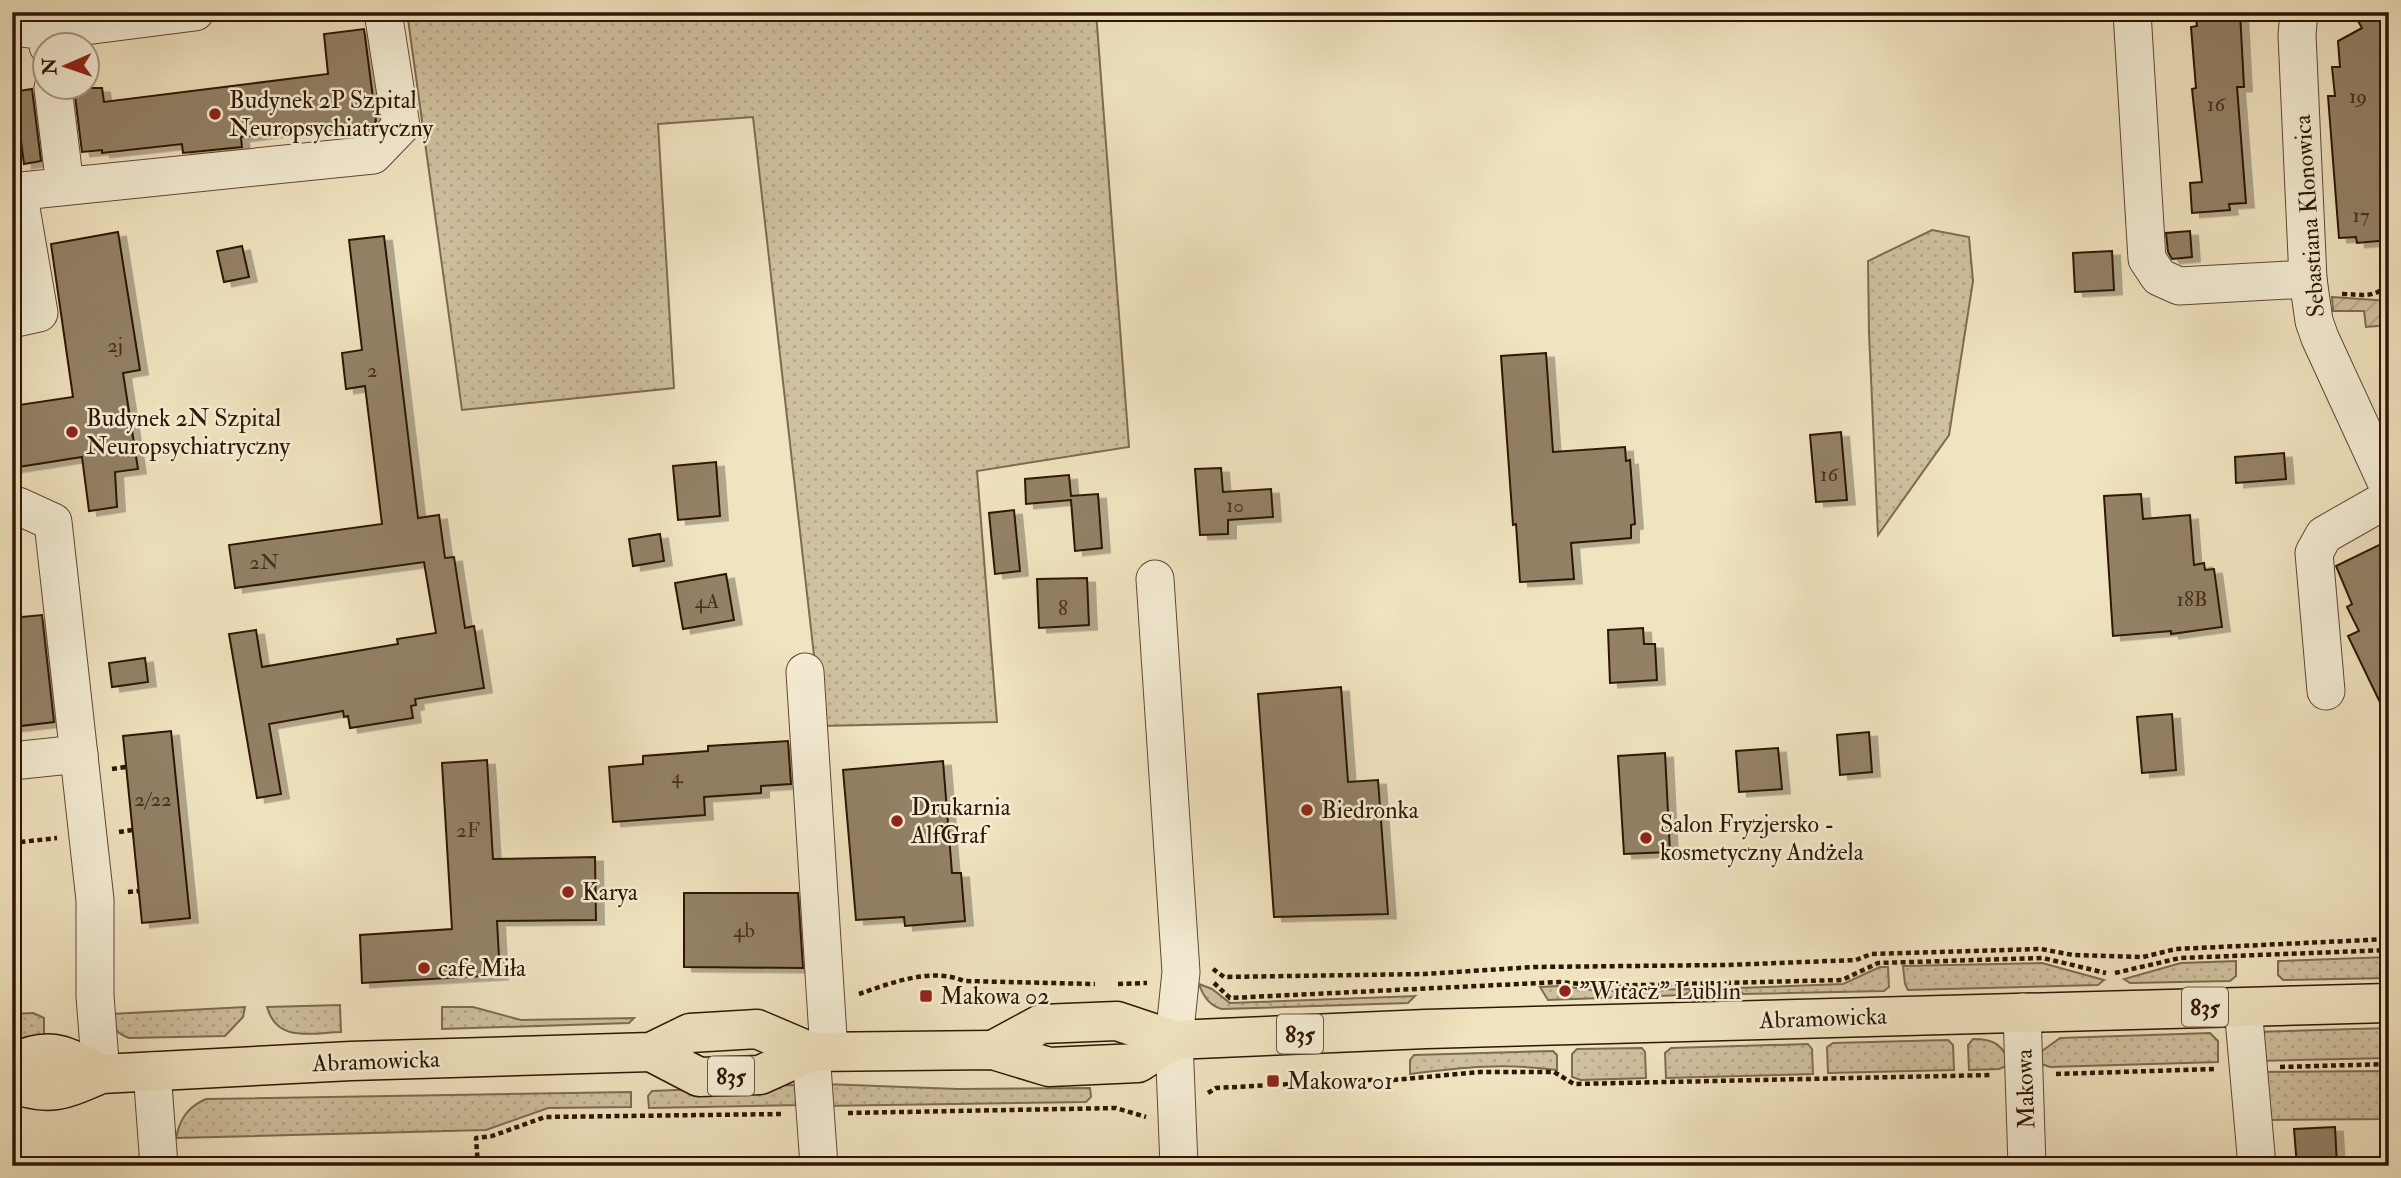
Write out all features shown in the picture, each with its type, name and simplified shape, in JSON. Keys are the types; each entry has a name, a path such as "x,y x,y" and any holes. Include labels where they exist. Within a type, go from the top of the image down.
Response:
{"main road":[{"name":"Abramowicka","path":"12,1083 32,1091 63,1090 101,1074 351,1061 651,1052 690,1033 757,1029 820,1052 993,1050 1049,1067 1138,1063 1174,1040 1440,1028 2389,1003"},
{"name":"Abramowicka","path":"12,1063 30,1055 61,1054 101,1074"}],"street":[{"path":"50,32 195,12"},
{"path":"12,318 39,313 15,191 373,155 401,126 383,12"},
{"path":"2132,12 2147,259 2159,277 2179,286 2322,286"},
{"name":"Sebastiana Klonowica","path":"2299,12 2297,35 2322,286 2314,321 2389,488"},
{"path":"55,102 65,186"},
{"path":"2326,691 2314,552 2325,535 2389,498"},
{"path":"12,506 18,506 53,522 95,900 95,996 101,1074"},
{"path":"1154,579 1181,972 1174,1040 1175,1120 1179,1166"},
{"path":"805,671 820,1052 818,1166"},
{"path":"12,761 79,754"},
{"path":"2243,1007 2257,1166"},
{"name":"Makowa","path":"2022,1012 2027,1166"},
{"path":"152,1071 159,1166"}],"path":[{"path":"2322,286 2374,295 2389,282"},
{"path":"12,843 88,834"},
{"path":"1181,972 1212,969 1224,977 1424,974 1534,967 1726,965 1856,960 1871,954 2041,949 2073,955 2143,957 2176,949 2389,939"},
{"path":"1535,984 1560,982 1601,986 1842,980 1878,963 2043,958 2103,974 2126,972 2180,958 2389,950"},
{"path":"1105,1108 1116,1108 1158,1121 1175,1120 1193,1118 1200,1098 1216,1088 1321,1080 1393,1080 1480,1072 1554,1072 1574,1084 2389,1064"},
{"path":"476,1138 478,1166"}],"shaded area":[{"path":"407,12 1096,12 1129,447 977,471 997,722 822,726 753,117 658,124 674,388 462,410"},
{"path":"1932,230 1969,237 1973,281 1949,435 1878,535 1868,261"},
{"path":"2332,297 2389,301 2389,325 2366,327 2364,311 2333,311"},
{"path":"2389,957 2389,978 2283,980 2278,975 2278,961"},
{"path":"2236,961 2236,976 2230,981 2130,983 2124,979 2181,963"},
{"path":"2042,963 2104,980 2098,985 1908,990 1903,966"},
{"path":"1880,967 1888,967 1889,987 1884,991 1743,994 1739,988 1843,984"},
{"path":"1199,984 1212,989 1230,1003 1415,996 1408,1003 1222,1009 1207,1000"},
{"path":"1559,986 1602,991 1691,989 1684,995 1548,1000 1540,987"},
{"path":"340,1005 341,1032 307,1034 287,1031 279,1026 267,1007"},
{"path":"245,1007 243,1017 225,1036 129,1038 116,1029 111,1014"},
{"path":"442,1007 473,1007 521,1020 634,1018 629,1023 442,1029"},
{"path":"33,1013 44,1018 44,1041 12,1041 12,1014"},
{"path":"2389,1028 2389,1058 2255,1061 2256,1032"},
{"path":"2210,1033 2218,1041 2218,1062 2050,1067 2039,1063 2042,1051 2060,1038"},
{"path":"1973,1039 1997,1044 2004,1052 2009,1065 1999,1069 1969,1070 1968,1045"},
{"path":"1948,1040 1953,1045 1954,1070 1828,1073 1827,1047 1833,1043"},
{"path":"1808,1044 1812,1049 1813,1074 1666,1078 1665,1053 1671,1048"},
{"path":"1642,1048 1645,1052 1646,1078 1581,1080 1572,1077 1572,1054 1577,1049"},
{"path":"1553,1051 1557,1055 1557,1070 1484,1067 1410,1074 1410,1060 1414,1055"},
{"path":"2389,1071 2389,1119 2261,1120 2255,1072"},
{"path":"824,1084 958,1089 1090,1088 1091,1097 1086,1102 821,1106"},
{"path":"794,1085 800,1089 801,1105 649,1108 648,1096 652,1091"},
{"path":"631,1092 631,1107 548,1108 486,1130 176,1138 186,1114 206,1099"}],"building":[{"path":"2195,12 2240,12 2244,87 2237,87 2246,203 2229,204 2230,210 2192,213 2190,183 2202,182 2192,89 2196,88 2191,27 2197,26"},
{"path":"2353,12 2389,12 2389,75 2385,68 2383,69 2389,160 2389,240 2357,243 2356,237 2339,238 2328,96 2335,96 2332,67 2340,67 2338,41 2362,28"},
{"name":"Budynek 2P Szpital Neuropsychiatryczny","path":"364,29 376,121 369,129 334,133 333,125 241,137 242,147 183,153 182,144 102,153 102,150 82,152 76,102 102,102 102,88 104,102 328,74 324,34"},
{"path":"32,89 41,161 24,164 21,141 12,142 12,92"},
{"path":"2190,231 2192,257 2172,259 2168,252 2166,233"},
{"path":"118,232 140,370 123,373 138,469 115,472 117,507 89,511 82,457 12,468 12,406 73,397 51,244"},
{"path":"384,236 418,518 439,515 445,558 454,557 465,628 474,626 484,688 415,699 416,705 411,706 413,718 350,728 348,716 344,717 343,711 269,724 281,794 257,798 229,634 256,630 262,667 398,644 397,639 436,633 424,562 235,588 229,545 382,524 365,386 346,389 342,353 362,350 349,240"},
{"path":"242,246 249,277 224,282 217,251"},
{"path":"2112,251 2114,290 2075,292 2073,253"},
{"path":"1546,353 1553,452 1625,447 1626,461 1630,460 1635,524 1631,525 1631,538 1571,543 1574,579 1520,582 1516,524 1513,525 1501,356"},
{"path":"1841,432 1847,500 1816,502 1810,435"},
{"path":"2284,453 2286,479 2236,483 2235,457"},
{"path":"716,462 720,516 678,520 673,466"},
{"path":"1221,468 1223,492 1271,489 1273,517 1228,520 1228,534 1200,535 1195,469"},
{"path":"1069,475 1071,496 1098,494 1102,548 1075,551 1071,500 1026,504 1025,479"},
{"path":"2141,494 2143,519 2190,515 2194,565 2204,563 2205,570 2214,569 2222,627 2171,634 2171,631 2113,636 2104,496"},
{"path":"1014,510 1020,571 995,574 989,513"},
{"path":"660,534 664,561 633,566 629,539"},
{"path":"2381,544 2389,564 2389,721 2348,636 2359,631 2347,607 2352,604 2336,566"},
{"path":"726,574 734,620 683,629 675,583"},
{"path":"1087,578 1089,625 1039,628 1037,579"},
{"path":"42,615 54,722 12,727 12,618"},
{"path":"1643,628 1644,644 1655,644 1657,680 1610,683 1608,630"},
{"path":"145,658 148,682 112,687 109,663"},
{"path":"1341,687 1348,782 1378,780 1388,914 1274,917 1258,694"},
{"path":"2172,714 2176,770 2142,773 2137,717"},
{"path":"171,731 190,918 142,923 123,736"},
{"path":"1869,732 1872,772 1840,775 1837,735"},
{"path":"788,741 791,784 761,786 761,793 704,797 705,815 613,822 609,767 643,764 643,756 708,751 708,746"},
{"path":"1778,748 1782,789 1739,792 1736,751"},
{"path":"1665,753 1670,852 1624,854 1618,756"},
{"path":"487,760 493,859 595,857 596,920 497,921 500,975 362,983 360,935 452,929 442,763"},
{"name":"Drukarnia AlfGraf","path":"943,761 952,873 961,873 965,921 905,926 904,917 856,920 843,770"},
{"path":"684,893 798,893 803,968 684,967"},
{"path":"2335,1127 2337,1166 2297,1166 2294,1129"}],"place":[{"name":"Budynek 2P Szpital Neuropsychiatryczny","path":"215,114"},
{"name":"Budynek 2N Szpital Neuropsychiatryczny","path":"72,432"},
{"name":"Biedronka","path":"1307,810"},
{"name":"Drukarnia AlfGraf","path":"897,821"},
{"name":"Salon Fryzjersko - kosmetyczny Andżela","path":"1646,838"},
{"name":"Karya","path":"568,892"},
{"name":"cafe Miła","path":"424,968"},
{"name":"\"Witacz\" Lublin","path":"1565,991"},
{"name":"Makowa 02","path":"926,996"},
{"name":"Makowa 01","path":"1273,1081"}]}
